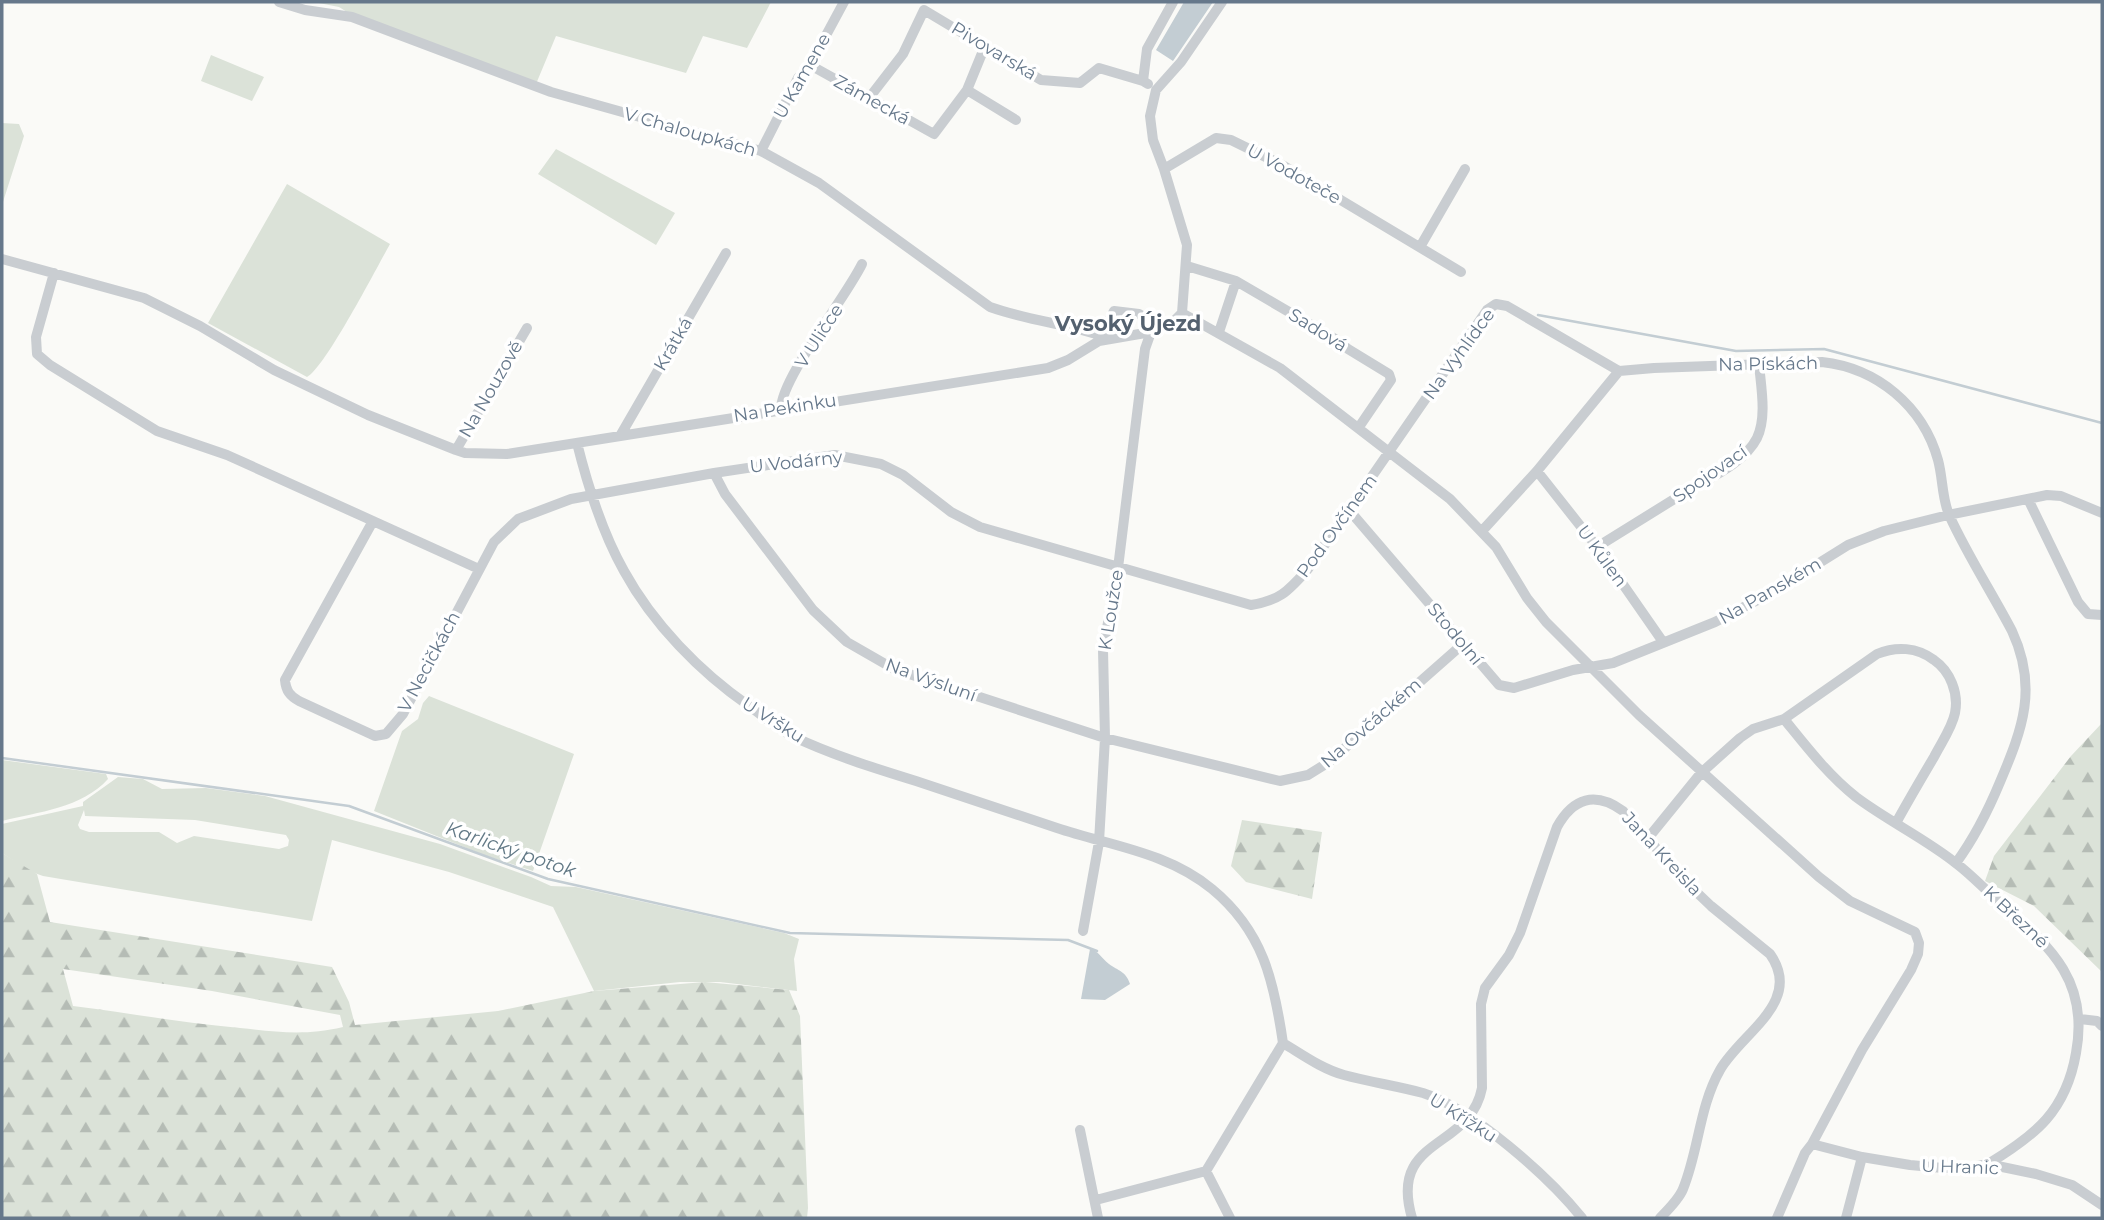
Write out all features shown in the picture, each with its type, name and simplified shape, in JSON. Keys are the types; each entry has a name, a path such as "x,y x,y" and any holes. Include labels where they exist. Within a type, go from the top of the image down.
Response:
{"street":[{"name":"V Chaloupkách","path":"279,2 305,10 352,18 551,93 761,151 820,183 990,307 1083,329 1109,338"},
{"name":"U Kamene","path":"761,151 798,78 810,65 844,2"},
{"path":"1156,90 1143,81 1147,49 1173,2"},
{"path":"1151,332 1147,319 1139,314 1114,311 1110,318 1109,338 1151,332 1174,321 1182,313 1187,245 1150,117 1156,90 1181,62 1222,2"},
{"name":"Pivovarská","path":"869,98 899,61 924,6 1041,80 1080,83 1099,68 1143,81"},
{"path":"985,47 967,90 1016,120"},
{"name":"Zámecká","path":"810,65 934,134 967,90"},
{"name":"U Vodoteče","path":"1164,169 1216,138 1231,141 1284,166 1461,272"},
{"path":"1420,247 1465,169"},
{"name":"Krátká","path":"620,436 726,253"},
{"name":"Na Pekinku","path":"2,259 144,298 200,326 274,370 368,415 465,453 507,454 1048,368 1109,338"},
{"name":"V Uličce","path":"781,409 781,398 797,369 849,289 862,264"},
{"name":"Sadová","path":"1186,266 1236,281 1389,374 1391,380 1359,427"},
{"path":"54,273 36,337 37,354 50,365 157,431 227,455 479,569"},
{"path":"1219,332 1236,281"},
{"name":"Na Vyhlídce","path":"1390,451 1487,310 1496,304 1507,306 1619,371"},
{"path":"1182,313 1280,368 1450,499 1496,547 1546,622 1700,773 1850,901 1915,932 1919,943 1918,954 1805,1153 1777,1218"},
{"name":"Na Nouzově","path":"456,450 527,328"},
{"name":"K Loužce","path":"1083,931 1099,842 1105,738 1103,650 1118,568 1145,349 1151,332"},
{"name":"Na Pískách","path":"1619,371 1835,363 1866,373 1892,390 1917,416 1932,443 1942,475 1948,515 2019,646 2026,676 2023,721 2011,756 1984,819 1956,863"},
{"name":"Spojovací","path":"1597,547 1725,467 1751,447 1762,423 1759,364"},
{"path":"1482,531 1537,471 1619,371"},
{"name":"U Vršku","path":"577,443 591,496 624,572 655,617 696,664 732,695 790,735 858,762 1099,842 1146,853 1191,873 1214,891 1250,932 1269,973 1283,1043"},
{"name":"Pod Ovčínem","path":"1118,568 1251,605 1271,601 1287,594 1308,569 1390,451"},
{"name":"U Vodárny","path":"479,569 494,542 518,519 571,499 835,455 881,464 903,475 951,512 980,527 1118,568"},
{"name":"U Kůlen","path":"1537,471 1597,547 1663,642"},
{"name":"Na Výsluní","path":"715,473 725,494 813,610 846,642 894,669 1105,738"},
{"name":"Na Panském","path":"1591,666 1614,663 1715,622 1771,593 1848,545 1884,531 1948,515 2054,495 2102,513"},
{"path":"2028,499 2078,602 2088,614 2102,615"},
{"name":"Stodolní","path":"1349,510 1499,685 1514,688 1591,666"},
{"name":"V Necičkách","path":"373,521 285,680 286,689 292,697 374,736 386,734 403,714 479,569"},
{"name":"Na Ovčáckém","path":"1105,738 1280,781 1308,775 1329,762 1464,643"},
{"path":"1649,837 1700,773 1753,729 1784,719 1877,654 1887,650 1908,649 1933,659 1950,679 1956,712 1946,735 1896,823"},
{"name":"K Březné","path":"1784,719 1841,784 1856,797 1956,863 2033,930 2052,950 2074,989 2080,1019 2073,1072 2063,1098 2046,1122 2025,1141 1988,1164"},
{"name":"Jana Kreisla","path":"1468,1118 1479,1101 1482,1088 1481,1004 1485,988 1520,933 1557,827 1565,813 1582,801 1598,799 1613,804 1649,837 1689,885 1770,954 1781,975 1780,992 1774,1005 1727,1058 1719,1071 1705,1105 1683,1191 1660,1218"},
{"path":"2080,1019 2097,1021 2102,1026"},
{"path":"1096,1200 1206,1171 1283,1043"},
{"name":"U Křížku","path":"1283,1043 1321,1066 1343,1075 1425,1094 1468,1118 1526,1160 1566,1198 1582,1218"},
{"path":"1412,1218 1407,1203 1406,1185 1412,1169 1421,1156 1468,1118"},
{"path":"1080,1130 1098,1218"},
{"name":"U Hranic","path":"1812,1144 1862,1157 1944,1168 1988,1164 2055,1178 2085,1192 2102,1205"},
{"path":"1846,1218 1862,1157"},
{"path":"1206,1171 1230,1218"}],"green space":[{"path":"314,2 771,2 747,48 703,36 686,73 556,36 536,84 339,7"},
{"path":"211,55 264,77 252,101 201,81"},
{"path":"2,123 19,124 24,136 2,205"},
{"path":"556,149 675,213 656,245 538,174"},
{"path":"287,184 390,244 338,337 326,356 307,377 208,323"},
{"path":"429,696 574,754 533,871 484,855 374,811 402,731 418,719 423,703"},
{"path":"2102,723 2102,972 2034,906 1985,881 1994,856 2071,756"},
{"path":"2,760 106,774 108,779 86,797 73,803 2,821"},
{"path":"118,777 143,779 162,789 206,788 265,796 440,844 551,886 576,887 784,933 799,939 794,959 797,991 720,982 680,982 594,991 553,907 449,872 332,840 312,921 43,876 29,871 2,853 2,824 83,806 83,802","holes":["84,810 85,816 195,820 286,835 289,840 288,846 279,849 194,836 177,843 159,832 89,832 80,829 78,825"]},
{"path":"1242,820 1322,832 1312,899 1246,882 1231,866"},
{"path":"2,853 37,874 50,922 332,967 349,1002 355,1025 498,1011 594,991 705,982 789,990 800,1016 807,1218 2,1218","holes":["63,969 212,991 340,1015 343,1027 316,1032 279,1032 73,1006"]}],"shaded area":[{"path":"1184,2 1213,2 1173,61 1156,50"},
{"path":"1090,949 1124,974 1130,984 1105,1000 1081,999"}],"waterway":[{"path":"1538,315 1736,351 1824,349 2102,423"},
{"name":"Karlický potok","path":"2,758 349,806 548,879 790,933 1068,940 1097,951"}],"district":[{"name":"Vysoký Újezd","path":"1128,324"}]}
